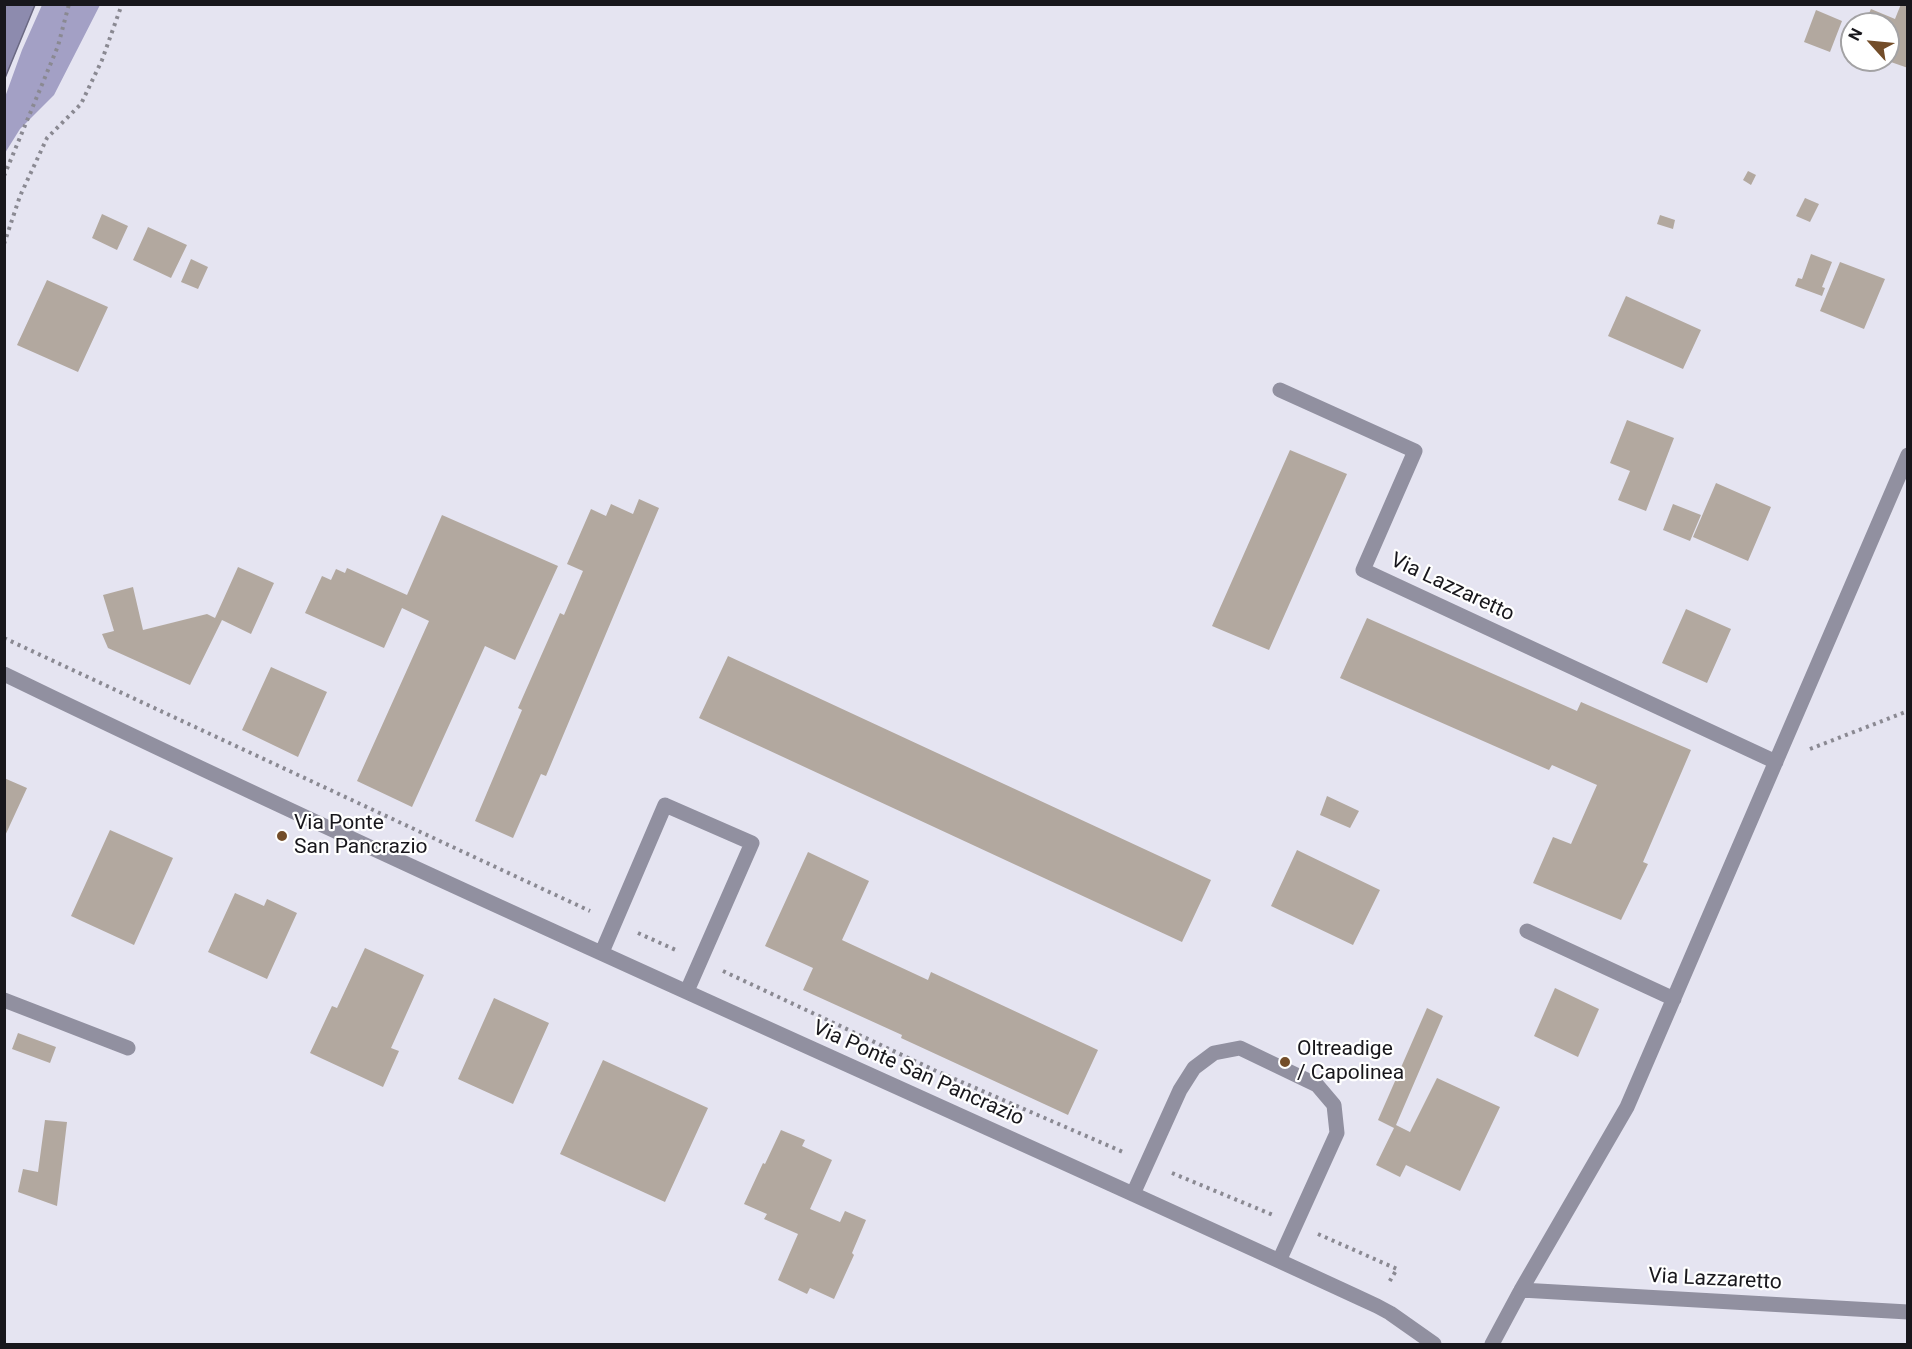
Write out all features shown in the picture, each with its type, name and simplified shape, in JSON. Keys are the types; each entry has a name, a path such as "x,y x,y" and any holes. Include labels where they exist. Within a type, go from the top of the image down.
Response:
{"street":[{"name":"Via Lazzaretto","path":"1280,390 1415,451 1363,570 1776,762"},
{"path":"1492,1344 1627,1107 1908,455"},
{"name":"Via Ponte San Pancrazio","path":"4,674 128,734 1377,1306 1434,1344"},
{"path":"602,952 665,805 752,843 687,991"},
{"path":"1527,931 1674,999"},
{"path":"4,1000 128,1048"},
{"path":"1133,1194 1180,1090 1194,1068 1214,1053 1240,1048 1317,1084 1334,1105 1337,1133 1279,1261"},
{"name":"Via Lazzaretto","path":"1521,1290 1908,1312"}],"path":[{"path":"4,176 58,46 69,4"},
{"path":"4,244 20,196 47,138 81,104 102,60 122,4"},
{"path":"4,638 934,1070 1397,1269 1377,1306"},
{"path":"1776,762 1908,711"}],"shaded area":[{"path":"42,5 100,5 54,95 20,129 5,153 5,97"}],"water":[{"path":"4,5 35,5 5,78"}],"building":[{"path":"1901,4 1908,4 1908,68 1900,65 1900,12 1898,12"},
{"path":"1816,10 1840,20 1840,26 1830,52 1804,42"},
{"path":"1748,171 1756,175 1751,185 1743,180"},
{"path":"1805,198 1819,204 1810,222 1796,216"},
{"path":"102,214 128,226 117,250 92,238"},
{"path":"1660,215 1675,220 1673,229 1657,224"},
{"path":"148,227 187,245 171,278 133,260"},
{"path":"1811,254 1832,262 1822,287 1825,288 1822,296 1795,286 1798,278 1802,279"},
{"path":"191,259 208,267 198,289 181,282"},
{"path":"1840,262 1885,279 1864,329 1820,311"},
{"path":"47,280 108,307 78,372 17,345"},
{"path":"1626,296 1701,330 1683,369 1608,336"},
{"path":"1627,420 1674,438 1646,511 1618,500 1630,471 1610,463"},
{"path":"1290,450 1347,474 1269,650 1212,626"},
{"path":"1716,483 1771,507 1748,561 1693,537"},
{"path":"639,499 659,508 546,776 541,774 513,838 475,821 522,710 518,708 560,613 564,615 583,571 567,564 591,509 606,516 611,504 633,514"},
{"path":"1673,504 1701,515 1690,541 1663,530"},
{"path":"442,515 558,566 515,660 485,646 412,807 357,781 429,621 402,608 384,648 305,613 322,576 331,580 336,569 345,573 347,568 407,595"},
{"path":"238,567 274,583 251,634 222,620 190,685 108,648 102,634 114,631 103,595 133,587 143,630 207,614 215,618"},
{"path":"1686,609 1731,629 1707,683 1662,663"},
{"path":"1367,618 1577,711 1581,702 1691,750 1643,862 1648,864 1621,920 1533,883 1553,837 1571,844 1597,785 1552,765 1549,770 1340,678"},
{"path":"728,656 1211,880 1182,942 699,718"},
{"path":"271,667 327,692 298,757 242,730"},
{"path":"4,778 27,788 4,838"},
{"path":"1327,796 1359,811 1350,828 1320,815"},
{"path":"110,830 173,858 134,945 71,916"},
{"path":"1297,850 1380,890 1353,945 1271,906"},
{"path":"808,852 869,881 842,940 928,980 931,972 1098,1050 1068,1115 803,990 813,968 765,946"},
{"path":"235,893 264,906 267,899 297,913 267,979 208,952"},
{"path":"365,948 424,975 391,1048 399,1051 383,1087 310,1053 332,1006 337,1008"},
{"path":"1555,988 1599,1009 1578,1057 1534,1036"},
{"path":"494,998 549,1023 513,1104 458,1079"},
{"path":"1427,1008 1443,1016 1396,1125 1410,1132 1437,1078 1500,1107 1460,1191 1406,1165 1400,1177 1376,1165 1394,1128 1378,1120"},
{"path":"18,1033 56,1047 50,1063 12,1049"},
{"path":"603,1060 708,1108 665,1202 560,1154"},
{"path":"45,1120 67,1122 57,1206 18,1192 23,1169 38,1172"},
{"path":"781,1130 805,1140 802,1146 832,1160 810,1209 840,1222 845,1211 866,1220 852,1253 854,1255 834,1299 810,1288 807,1294 778,1280 798,1234 764,1219 767,1214 744,1204"}],"place":[{"name":"Via Ponte San Pancrazio","path":"282,836"},
{"name":"Oltreadige / Capolinea","path":"1285,1062"}]}
